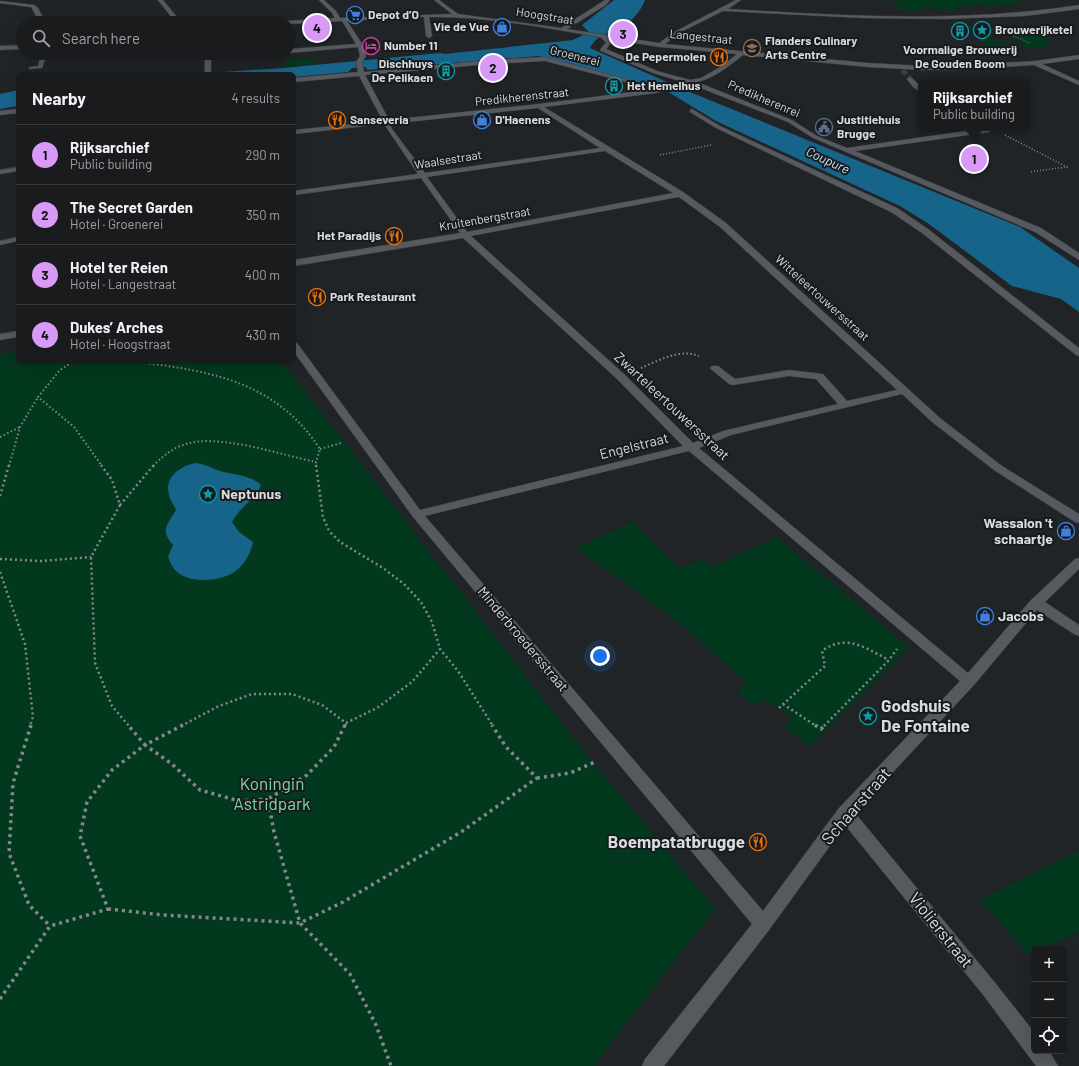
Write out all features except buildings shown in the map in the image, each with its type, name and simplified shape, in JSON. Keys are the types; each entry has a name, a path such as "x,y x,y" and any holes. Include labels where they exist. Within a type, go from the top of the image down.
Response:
{"street":[{"path":"160,0 172,16"},
{"path":"321,0 334,12 360,45 363,56 359,61 360,72"},
{"path":"436,0 456,15"},
{"path":"561,30 604,4 608,0"},
{"path":"660,44 676,33 724,10 739,0"},
{"path":"0,2 27,3 35,8 39,16"},
{"path":"724,10 959,19 1005,17 1079,7"},
{"path":"1070,8 1079,11"},
{"path":"426,15 429,36"},
{"name":"Hoogstraat","path":"296,22 426,15 456,15 500,20 585,34"},
{"name":"Langestraat","path":"585,34 660,44 902,69 952,68 1035,63 1079,56"},
{"name":"Predikherenrei","path":"602,36 608,42 604,50 655,72 693,82 790,121 815,137 1038,230 1079,257"},
{"path":"296,50 360,45"},
{"path":"0,48 16,47"},
{"name":"Predikherenstraat","path":"296,132 539,106 659,90 703,79 724,67 742,52"},
{"name":"Groenerei","path":"296,80 360,72 546,59 659,90"},
{"path":"31,68 40,67 42,60"},
{"path":"208,60 208,72"},
{"path":"1035,63 1079,83"},
{"name":"Zwarteleertouwersstraat","path":"360,72 389,129 465,235 620,376 691,447 969,681"},
{"path":"910,79 918,88"},
{"name":"Witteleertouwersstraat","path":"539,106 546,112 680,194 723,225 936,420 998,468 1079,519"},
{"path":"0,113 16,110"},
{"path":"692,111 718,127 894,210 925,231 1079,353"},
{"path":"846,150 977,131"},
{"name":"Waalsestraat","path":"296,193 606,149"},
{"path":"0,172 16,169"},
{"name":"Kruitenbergstraat","path":"296,263 465,235 680,194"},
{"path":"0,243 16,239"},
{"path":"0,337 16,334"},
{"name":"Minderbroedersstraat","path":"296,348 417,514 618,750 763,924"},
{"path":"715,368 733,382 789,373 819,376 845,405"},
{"name":"Engelstraat","path":"417,514 691,447 727,433 904,392"},
{"name":"Schaarstraat","path":"652,1066 763,924 845,813 969,681 1036,603 1079,562"},
{"path":"1036,603 1079,631"},
{"name":"Violierstraat","path":"845,813 990,990 1031,1043"},
{"path":"1039,1054 1048,1066"}],"path":[{"path":"1012,35 1035,44"},
{"path":"989,131 1008,135 1067,167 1029,172"},
{"path":"660,156 716,144"},
{"path":"620,376 663,359 683,354 697,354 715,368"},
{"path":"0,496 20,427 38,397 60,370 69,364"},
{"path":"150,364 207,373 240,382 272,399 292,415 313,438 320,449 316,462 323,517 329,531 340,542 383,568 404,584 421,602 432,622 440,649 458,671 506,747 536,778"},
{"path":"38,397 74,427 112,480 120,505"},
{"path":"0,437 20,427"},
{"path":"316,462 216,442 197,441 183,444 170,450 151,468 120,505 91,557 95,664 112,706 145,745 172,764 200,790 239,801 268,799 307,775 334,747 346,723 377,708 412,682 440,649"},
{"path":"0,560 41,562 91,557"},
{"path":"0,572 25,644 34,717 13,783 9,853 29,905 50,926"},
{"path":"783,704 821,729 889,660 901,642 912,633"},
{"path":"779,708 825,666 822,650 829,645 840,641 855,643 889,660"},
{"path":"108,908 80,836 87,802 112,770 145,745 219,706 252,694 292,694 322,705 346,723"},
{"path":"0,999 50,926 108,908 163,915 300,923 343,902 454,836 536,778 570,773 618,750"},
{"path":"268,799 274,832 300,923 350,974 376,1025 391,1066"}],"green space":[{"path":"884,0 1025,0 1017,1 1021,2 986,7 975,4 977,6 954,7 955,8 953,9 959,12 952,12 948,10 936,10 935,8 919,7 920,11 898,10 898,5 894,3 905,4 905,2"},
{"path":"1021,26 1051,41 1045,45 1049,47 1044,49 1041,47 1027,48 1021,45 999,48 1002,50 994,51 978,39 990,38 996,42 1008,45 1027,43 1004,33 976,33 965,28 979,27 987,29"},
{"path":"309,58 312,59 314,65 286,67 284,61"},
{"name":"Koningin Astridpark","path":"14,351 16,364 284,364 589,758 715,908 594,1066 0,1066 0,355"},
{"path":"632,522 680,569 702,559 712,567 777,537 909,648 810,746 784,727 793,718 766,699 757,705 737,693 746,682 679,623 576,548"},
{"path":"1079,850 1079,932 1047,946 1031,946 1031,953 1028,954 980,900"}],"water":[{"name":"Coupure","path":"614,0 645,0 637,14 617,34 601,36 590,48 685,90 1020,227 1079,268 1079,312 1061,299 1012,286 929,224 900,206 716,121 670,93 653,87 539,56 367,70 366,67 352,68 348,72 296,77 296,72 224,72 440,53 445,54 573,40 589,32 582,25"},
{"path":"16,90 16,106 0,109 0,94"},
{"path":"196,463 220,471 247,477 261,485 259,490 235,516 232,522 239,532 253,542 246,560 232,573 216,579 197,580 181,575 174,569 168,557 173,545 169,540 166,528 176,510 170,499 168,489 169,483 171,478 179,470 190,464"}],"tunnel":[{"path":"903,70 910,79"}],"place":[{"name":"Depot d’O","path":"355,15"},
{"name":"Vie de Vue","path":"502,27"},
{"name":"Dukes’ Arches","path":"317,28"},
{"name":"Brouwerijketel","path":"982,30"},
{"name":"Voormalige Brouwerij De Gouden Boom","path":"960,31"},
{"name":"Hotel ter Reien","path":"623,34"},
{"name":"Number 11","path":"371,46"},
{"name":"Flanders Culinary Arts Centre","path":"752,48"},
{"name":"De Pepermolen","path":"719,57"},
{"name":"The Secret Garden","path":"493,68"},
{"name":"Dischhuys De Pelikaen","path":"446,71"},
{"name":"Het Hemelhus","path":"614,86"},
{"name":"Sanseveria","path":"337,120"},
{"name":"D'Haenens","path":"482,120"},
{"name":"Justitiehuis Brugge","path":"824,127"},
{"name":"Rijksarchief","path":"974,159"},
{"name":"Het Paradijs","path":"394,236"},
{"name":"Park Restaurant","path":"317,297"},
{"name":"Neptunus","path":"208,494"},
{"name":"Wassalon 't schaartje","path":"1066,531"},
{"name":"Jacobs","path":"985,616"},
{"name":"Godshuis De Fontaine","path":"868,716"},
{"name":"Boempatatbrugge","path":"758,842"}]}
